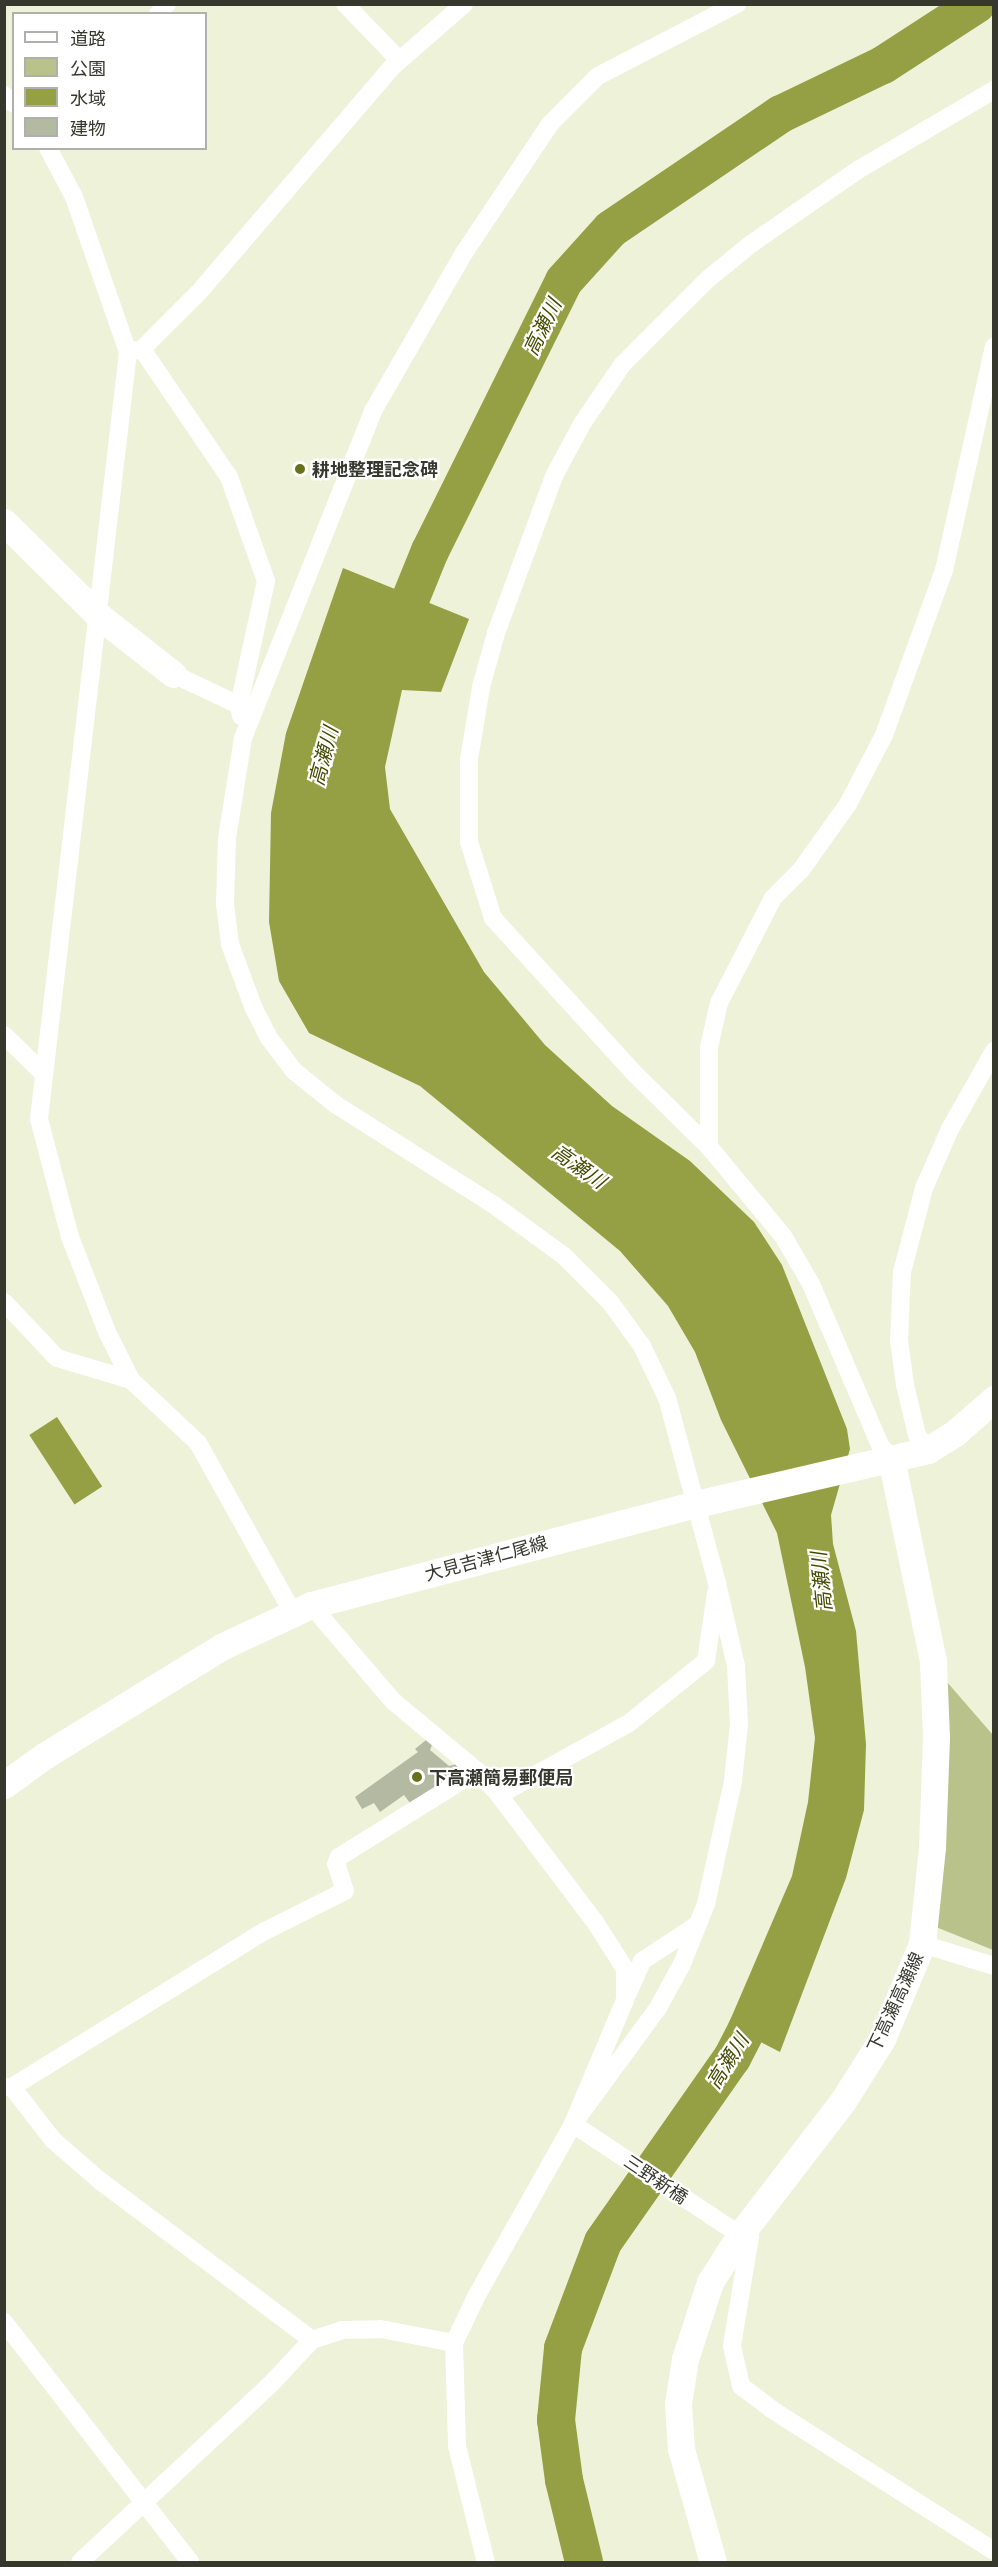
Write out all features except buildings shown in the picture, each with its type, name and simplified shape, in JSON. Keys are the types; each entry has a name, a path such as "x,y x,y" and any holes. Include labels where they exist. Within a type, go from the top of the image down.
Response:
{"main road":[{"path":"4,522 99,616 173,674"},
{"name":"大見吉津仁尾線","path":"4,1785 44,1756 223,1646 302,1609 696,1504 928,1450 992,1404"},
{"name":"下高瀬高瀬線","path":"712,2562 681,2449 678,2404 685,2359 710,2282 740,2235 843,2100 882,2039 922,1944 933,1836 936,1737 933,1661 891,1458"}],"street":[{"path":"345,4 399,60"},
{"path":"464,4 399,60 200,291 135,350 42,1072 39,1119 70,1237 107,1332 131,1380 198,1443 302,1609 393,1701 477,1771 499,1795 595,1922 626,1969 625,2000"},
{"path":"573,2124 658,2008 697,1925 706,1904 733,1781 739,1724 736,1666 696,1504 667,1398 642,1346 610,1302 564,1256 494,1204 335,1104 294,1071 269,1038 239,973 230,944 225,905 227,838 243,738 373,411 464,254 550,124 598,76 737,4"},
{"path":"891,1458 880,1445 811,1284 783,1236 709,1147 634,1073 493,918 469,842 469,759 481,687 554,476 582,424 622,365 708,279 751,244 858,170 993,90"},
{"path":"49,150 74,197 135,350 229,477 266,581 240,705 243,738"},
{"path":"709,1147 709,1047 719,1003 773,898 801,870 848,804 885,735 944,570 993,346"},
{"path":"173,674 240,705"},
{"path":"4,1035 42,1072"},
{"path":"928,1450 917,1435 905,1385 899,1340 902,1272 924,1188 950,1129 993,1051"},
{"path":"4,1302 57,1358 131,1380"},
{"path":"499,1795 629,1723 706,1661 717,1583"},
{"path":"312,2340 99,2180 53,2140 8,2087 265,1931 345,1891 336,1864 339,1857 477,1771"},
{"path":"486,2562 457,2446 454,2343 477,2295 573,2124 642,1961 697,1925"},
{"path":"922,1944 993,1966"},
{"name":"三野新橋","path":"573,2124 740,2235"},
{"path":"740,2235 750,2236 732,2346 741,2386 771,2409 993,2551"},
{"path":"4,2322 190,2562"},
{"path":"80,2562 270,2385 312,2340 342,2330 381,2329 454,2343"}],"green space":[{"path":"947,1682 993,1735 993,1950 931,1925"}],"water":[{"path":"343,568 469,619 441,692 402,690 385,767 390,809 484,972 545,1045 612,1106 690,1161 754,1222 782,1265 847,1429 850,1449 831,1515 833,1544 856,1631 866,1744 864,1810 846,1878 780,2052 728,2025 792,1876 808,1802 815,1738 805,1667 777,1533 721,1420 695,1352 668,1306 620,1251 420,1086 309,1033 279,981 269,922 271,813 286,733"},
{"path":"57,1417 102,1487 75,1505 29,1435"}],"waterway":[{"name":"高瀬川","path":"393,642 430,551 564,281 611,229 781,114 883,65 977,4"},
{"name":"高瀬川","path":"584,2562 564,2480 556,2420 563,2348 603,2242 732,2058 768,1988"}],"place":[{"name":"耕地整理記念碑","path":"300,469"},
{"name":"下高瀬簡易郵便局","path":"417,1777"}]}
